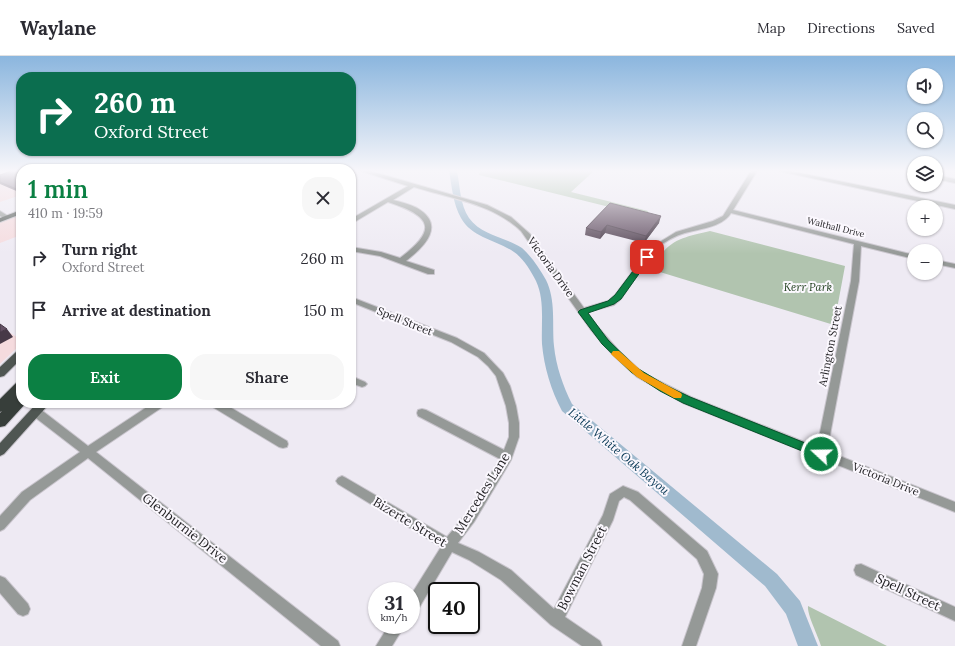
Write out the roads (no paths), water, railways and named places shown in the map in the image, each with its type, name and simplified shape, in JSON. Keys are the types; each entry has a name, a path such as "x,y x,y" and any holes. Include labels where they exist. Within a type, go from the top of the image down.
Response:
{"highway":[{"path":"0,396 16,381"},
{"path":"0,407 16,391"},
{"path":"0,422 16,405"}],"main road":[{"path":"2,216 16,210"},
{"path":"2,216 16,213"},
{"path":"0,373 16,358"},
{"path":"0,451 39,408"}],"street":[{"name":"Victoria Drive","path":"459,199 496,211 508,217 523,229 598,333 616,353 640,375 651,382 687,400 955,507"},
{"path":"583,312 611,303 618,297 652,250 666,238 715,222 725,217 737,199"},
{"path":"914,199 955,207"},
{"path":"356,219 388,200 415,210 421,214 427,223 427,236 423,243 402,260"},
{"name":"Walthall Drive","path":"730,211 907,254"},
{"name":"Arlington Street","path":"821,454 855,281 858,243"},
{"path":"356,250 381,254 402,260 431,272"},
{"path":"943,263 955,266"},
{"name":"Spell Street","path":"356,301 461,344"},
{"name":"Mercedes Lane","path":"420,593 449,545 470,518 507,457 514,437 514,423 505,386 491,364 481,355 461,344"},
{"path":"356,381 362,384"},
{"name":"Glenburnie Drive","path":"41,408 88,452 334,646"},
{"path":"0,525 26,496 43,482 153,408"},
{"path":"222,408 283,444"},
{"path":"422,413 507,457"},
{"name":"Bizerte Street","path":"342,481 449,545 474,556 506,575 556,620 595,646"},
{"name":"Bowman Street","path":"556,620 609,516 614,498 623,491 634,496 702,555 711,574 709,588 690,646"},
{"name":"Spell Street","path":"861,570 955,614"},
{"path":"0,583 23,609"},
{"path":"383,646 392,634"}],"waterway":[{"name":"Little White Oak Bayou","path":"459,199 465,219 471,225 478,231 519,251 541,280 546,296 550,359 556,380 567,407 771,580 793,608 808,646"}],"park label":[{"name":"Kerr Park","path":"808,287"}]}
